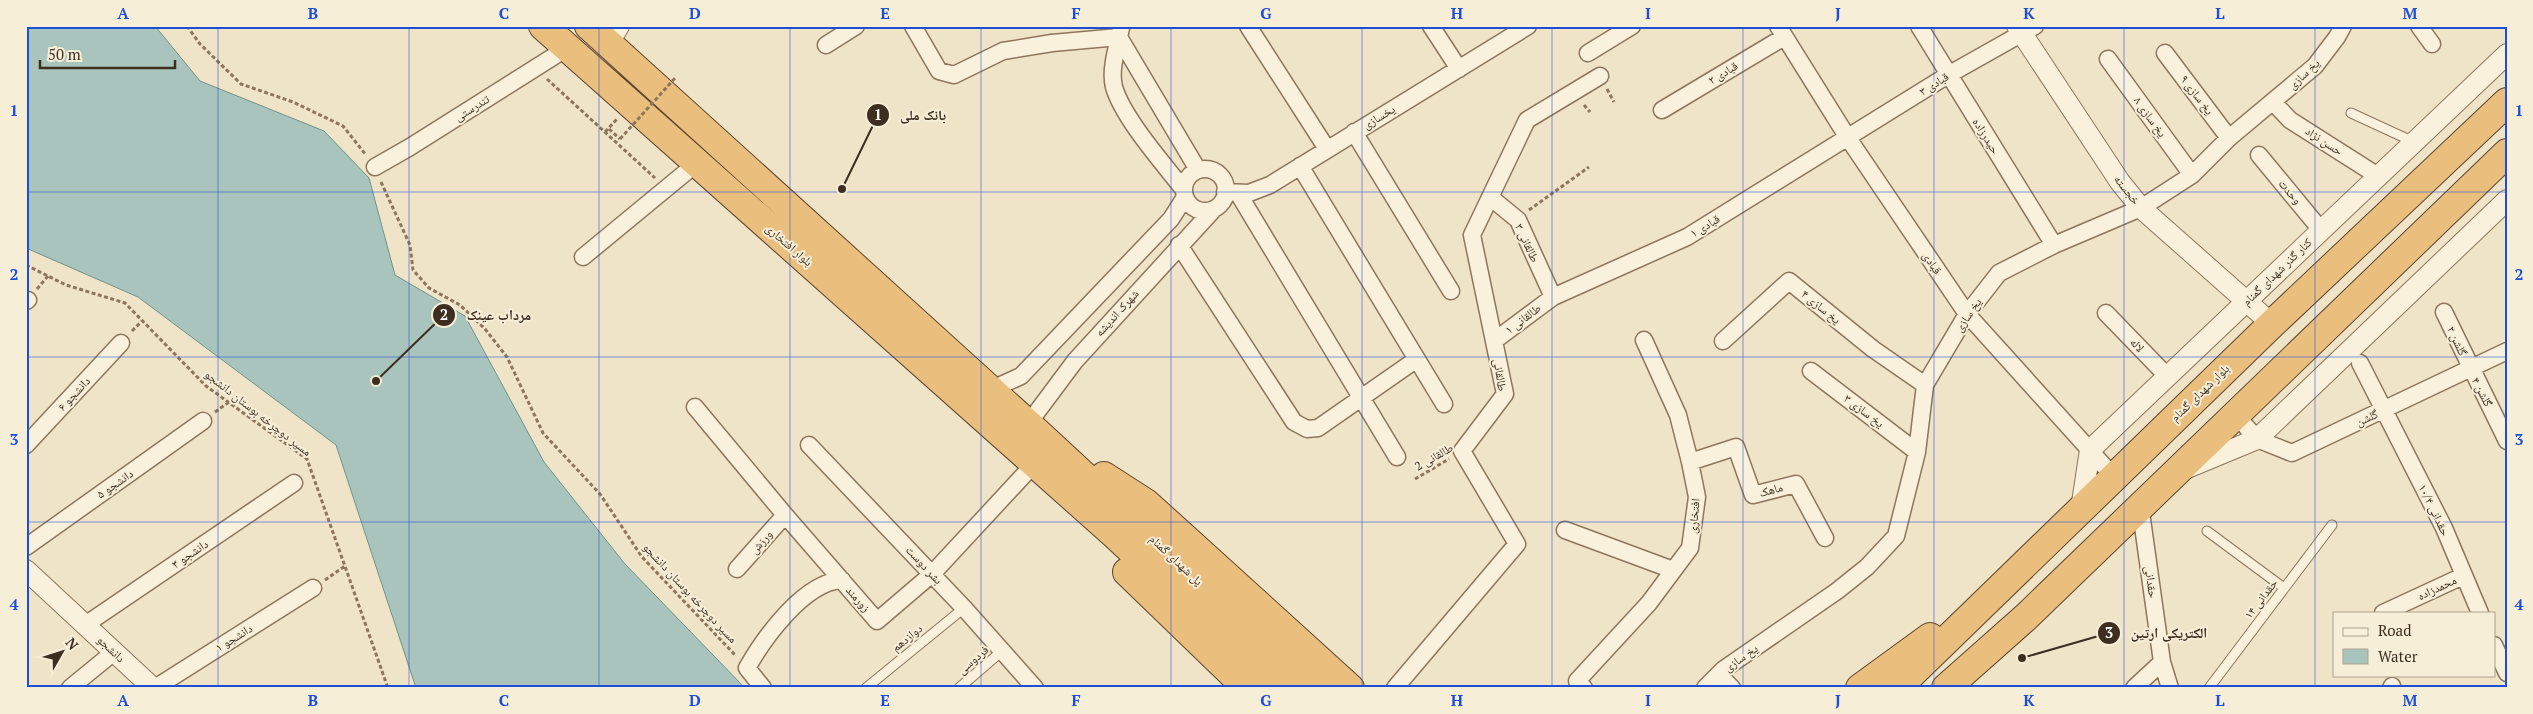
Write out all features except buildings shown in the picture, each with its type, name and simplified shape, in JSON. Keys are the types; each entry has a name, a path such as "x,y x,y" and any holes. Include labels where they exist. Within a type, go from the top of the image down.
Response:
{"highway":[{"name":"بلوار افتخاری","path":"543,26 1035,463"},
{"path":"588,26 613,35 1033,429 1146,503 1350,688"},
{"name":"بلوار شهدای گمنام","path":"1897,688 2272,324 2507,102"},
{"path":"1946,688 2026,617 2173,473 2507,153"},
{"path":"2409,194 2436,221"},
{"name":"پل شهدای گمنام","path":"1033,429 1313,688"},
{"path":"1035,463 1038,474 1059,505 1247,688"},
{"name":"پل شهدای گمنام","path":"1035,463 1279,688"},
{"path":"1860,688 1999,589"},
{"path":"1970,688 2026,617"}],"street":[{"path":"826,45 856,26"},
{"path":"913,26 939,71 954,75 1003,51 1120,31"},
{"path":"1248,26 1327,150"},
{"path":"1431,26 1459,69"},
{"name":"یخسازی","path":"1232,192 1249,194 1270,185 1528,26"},
{"path":"1588,53 1632,26"},
{"name":"حیدرزاده","path":"1919,26 2054,244"},
{"name":"یخ سازی","path":"1705,688 1718,675 1837,591 1867,567 1896,536 1917,452 1925,385 1967,314 1999,273 2054,244 2141,208 2192,175 2229,138 2315,66 2337,37 2342,26"},
{"path":"2419,26 2432,44"},
{"name":"قبادی ۳","path":"1848,138 2025,29"},
{"name":"خجسته","path":"2025,29 2120,182 2141,208 2272,324"},
{"path":"1120,31 1198,170"},
{"path":"1120,31 1114,62 1114,86 1125,111 1193,207 1200,210 1214,209 1232,192"},
{"name":"قبادی ۲","path":"1662,110 1781,31"},
{"name":"قبادی","path":"1781,31 1848,138 1967,314 2114,477"},
{"name":"تندرستی","path":"375,167 567,48"},
{"name":"یخ سازی ۹","path":"2165,53 2229,138"},
{"name":"کنار گذر شهدای گمنام","path":"2090,450 2507,54"},
{"name":"یخ سازی ۸","path":"2108,59 2192,175"},
{"name":"طالقانی","path":"1462,451 1505,394 1472,235 1527,120 1600,76"},
{"name":"حسن نژاد","path":"2273,102 2290,120 2378,176"},
{"path":"1354,132 1451,291"},
{"name":"قبادی ۱","path":"1553,298 1688,237 1848,138"},
{"name":"وحدت","path":"2259,155 2322,230"},
{"path":"583,257 697,163"},
{"path":"1300,166 1444,404"},
{"path":"1184,193 1188,178 1198,170 1205,169 1217,173 1222,178 1398,457"},
{"name":"شهرک اندیشه","path":"990,390 1021,376 1171,219 1184,193"},
{"name":"طالقانی ۳","path":"1490,197 1518,220 1553,298"},
{"path":"2173,473 2257,439 2507,200"},
{"name":"شهرک اندیشه","path":"1033,429 1075,361 1132,296 1214,209"},
{"path":"1179,245 1294,422 1307,429 1318,428 1417,359"},
{"path":"1114,279 1132,296"},
{"name":"یخ سازی ۴","path":"1723,341 1789,281 1873,349 1925,385"},
{"name":"طالقانی ۱","path":"1494,341 1553,298"},
{"name":"گلشن ۲","path":"2444,312 2470,369"},
{"name":"لاله","path":"2106,313 2167,376"},
{"name":"افتخاری","path":"1584,688 1577,681 1649,603 1690,548 1697,497 1690,462 1678,415 1644,340"},
{"name":"دانشجو ۶","path":"26,444 121,343"},
{"name":"گلشن","path":"2235,414 2257,439 2292,453 2507,351"},
{"name":"حقدانی ۱۰/۴","path":"2360,364 2444,528 2480,612"},
{"name":"گلشن ۴","path":"2470,369 2507,441"},
{"name":"یخ سازی ۳","path":"1811,371 1917,452"},
{"name":"زورمند","path":"695,407 877,621 932,574 1035,463"},
{"name":"دانشجو ۵","path":"26,547 203,421"},
{"name":"بشر دوست","path":"809,444 964,608 1035,688"},
{"name":"ماهک","path":"1690,462 1736,446 1753,495 1796,484 1825,538"},
{"path":"2081,509 2090,450"},
{"path":"1396,688 1517,544 1462,451"},
{"name":"دانشجو ۳","path":"85,625 294,483"},
{"name":"حقدانی","path":"2140,505 2162,662 2170,688"},
{"name":"ورزش","path":"737,570 785,515"},
{"path":"1565,530 1673,570"},
{"name":"دانشجو","path":"26,570 154,688"},
{"name":"محمدزاده","path":"2385,612 2463,576"},
{"path":"763,688 747,668 762,641 782,617 822,585 842,580"},
{"name":"دانشجو ۱","path":"154,688 313,588"},
{"path":"2496,649 2507,673"},
{"path":"70,688 114,652"},
{"path":"2134,688 2162,662"},
{"path":"1718,675 1732,688"}],"lane":[{"path":"2351,113 2414,142"},
{"name":"حقدانی ۱۴","path":"2209,688 2332,524"},
{"path":"2208,531 2284,588"},
{"name":"دوازدهم","path":"866,688 964,608"},
{"name":"فردوسی","path":"960,688 1002,650"}],"path":[{"name":"مسیر دوچرخه بوستان دانشجو","path":"187,26 200,44 241,84 293,102 343,126 375,167 410,245 413,270 429,288 460,305 485,329 507,357 543,433 600,494 642,557 747,668"},
{"path":"536,68 666,188"},
{"path":"605,132 609,129 620,139 676,77"},
{"path":"1518,220 1538,202 1589,167"},
{"name":"مسیر دوچرخه بوستان دانشجو","path":"26,265 66,285 125,303 206,386 307,459 388,688"},
{"name":"طالقانی 2","path":"1415,479 1462,451"},
{"path":"313,588 345,566"}],"water":[{"path":"26,26 155,26 200,81 324,131 369,178 395,275 465,316 544,462 625,564 745,688 416,688 336,445 138,297 26,248"}],"place":[{"name":"بانک ملی","path":"842,189"},
{"name":"مرداب عینک","path":"376,381"},
{"name":"الکتریکی ارتین","path":"2022,658"}]}
